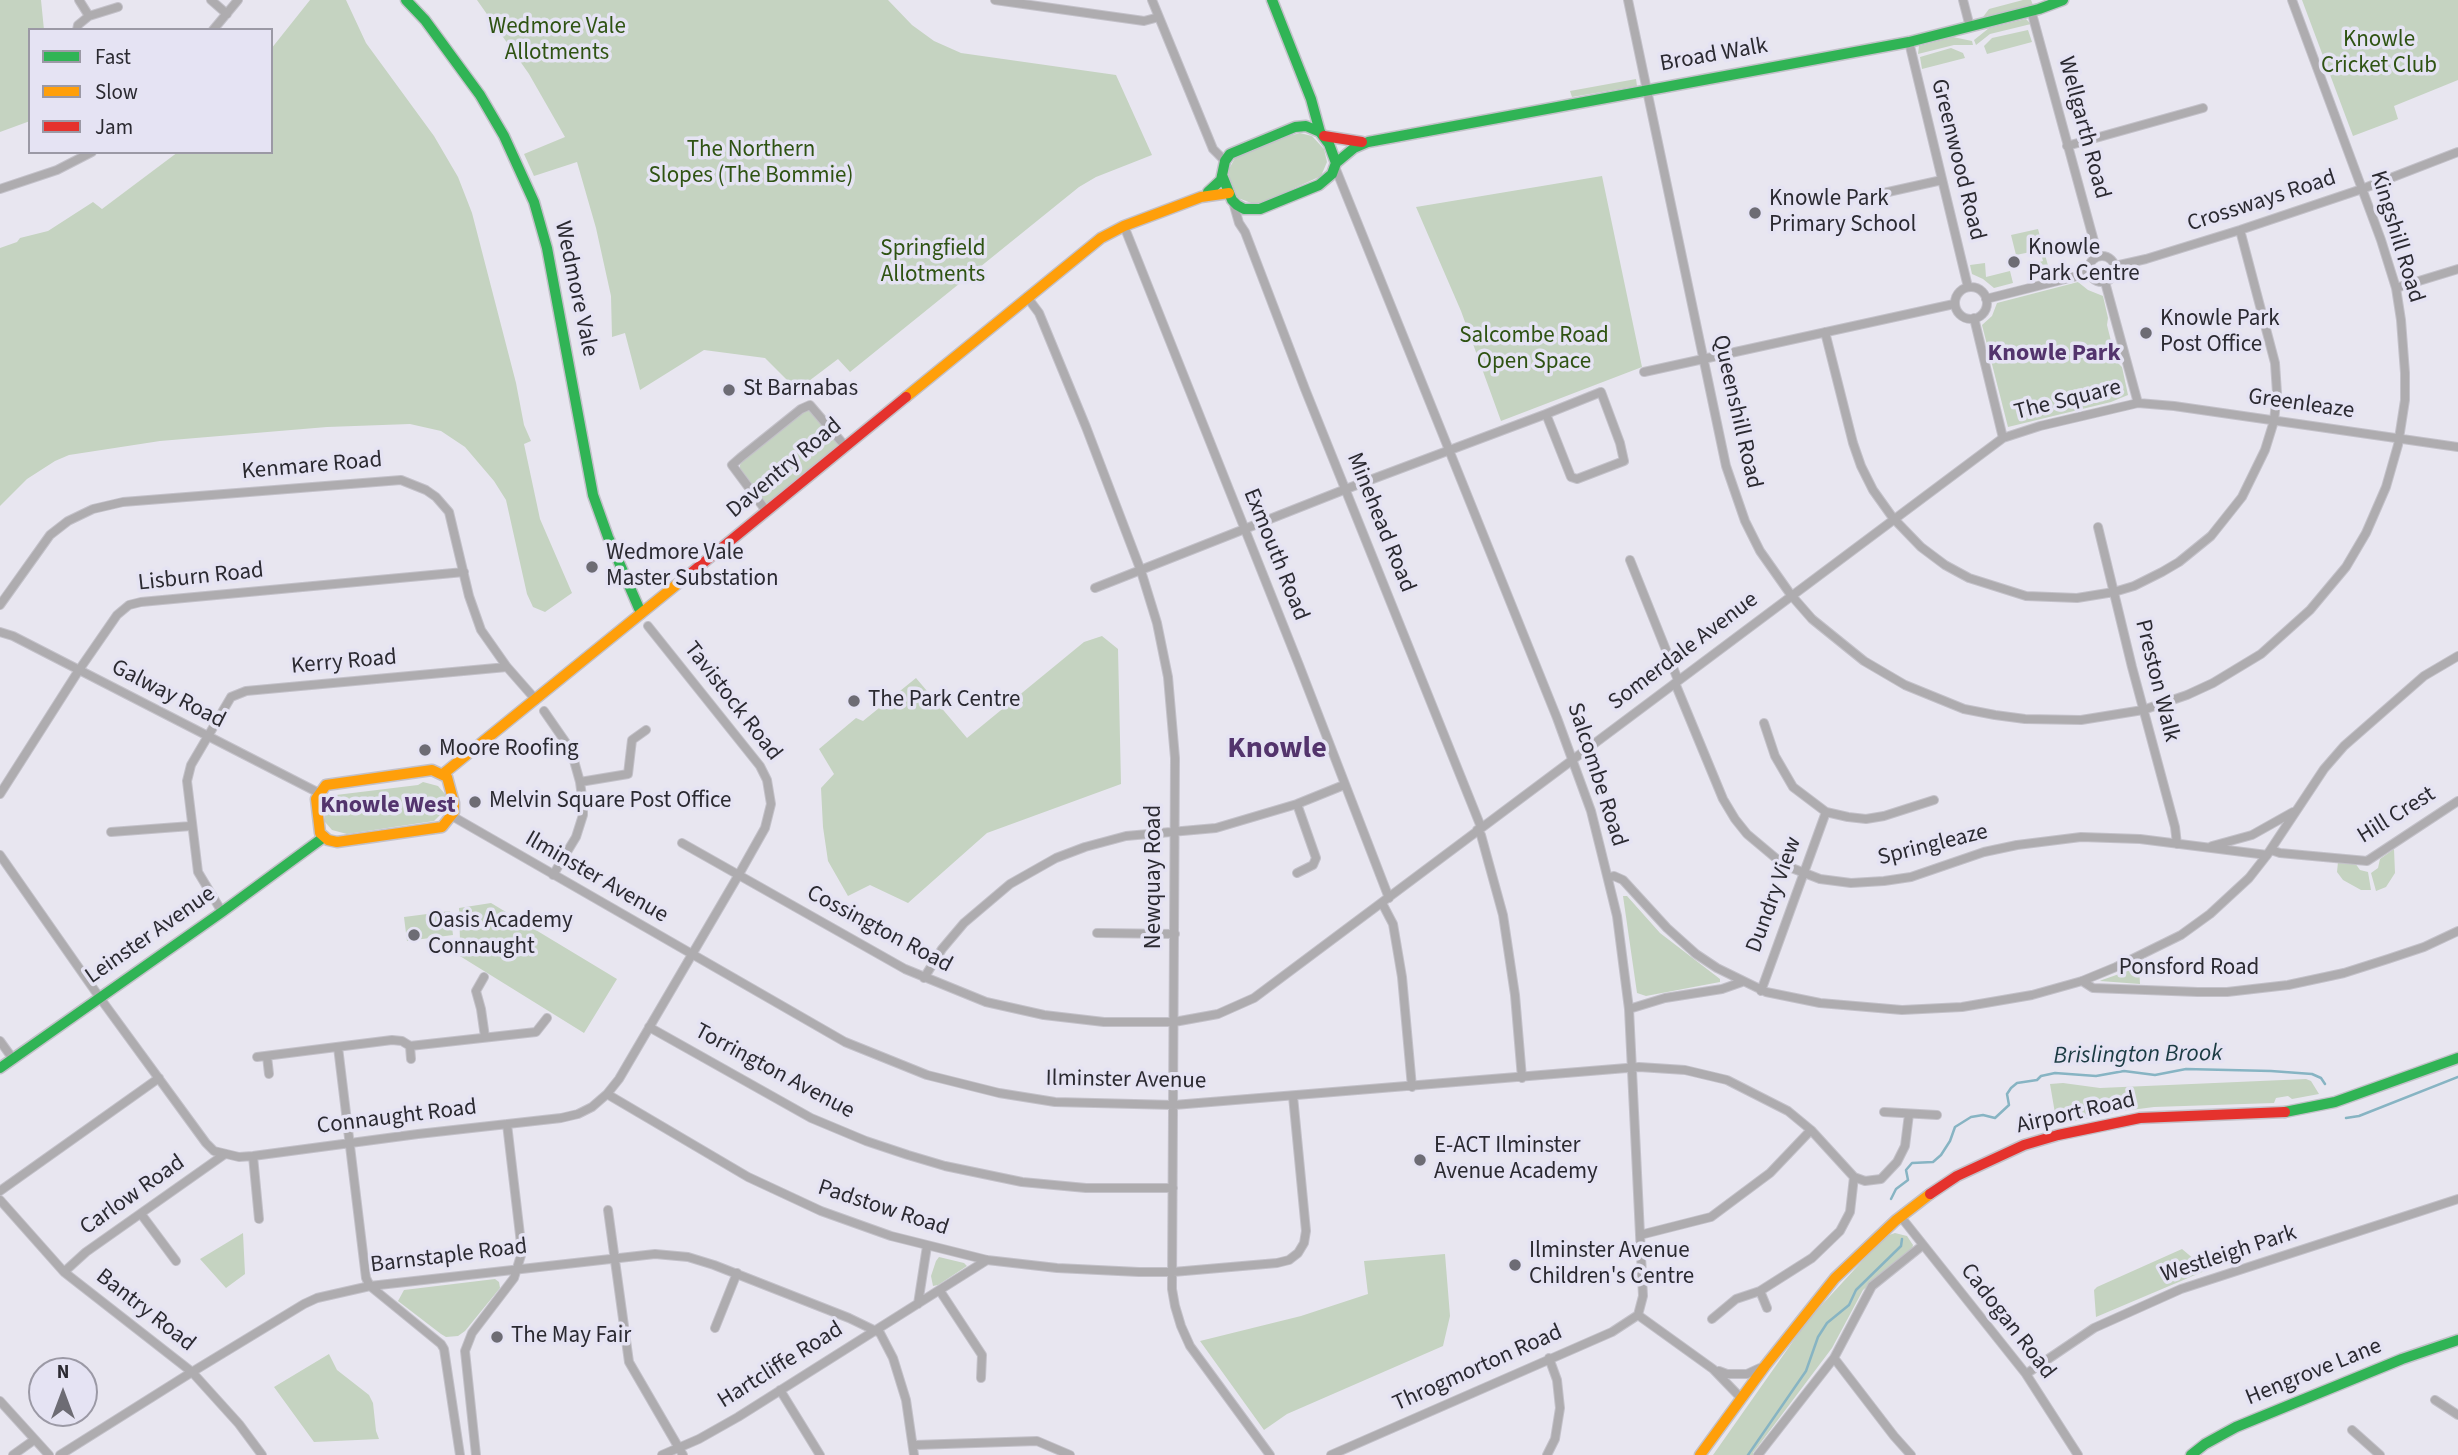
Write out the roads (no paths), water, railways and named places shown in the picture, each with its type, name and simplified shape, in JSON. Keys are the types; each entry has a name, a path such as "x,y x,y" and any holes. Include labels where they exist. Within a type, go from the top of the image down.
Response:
{"main road":[{"name":"Wedmore Vale","path":"406,0 425,20 480,95 504,136 534,202 547,248 590,484 599,516 640,613"},
{"path":"1272,0 1335,165 1332,174 1319,185 1260,209 1244,209 1231,196 1223,175 1225,161 1230,153 1295,127 1306,125 1322,134"},
{"name":"Broad Walk","path":"1322,134 1345,142 1368,142 1909,42 2063,0"},
{"path":"1295,127 1307,118 1313,107"},
{"name":"Broad Walk","path":"1335,165 1354,148 1368,142"},
{"name":"Daventry Road","path":"443,774 1101,238 1124,226 1201,197 1217,186 1223,175"},
{"name":"Daventry Road","path":"1201,197 1231,196"},
{"path":"428,770 443,774 450,784 454,803 452,816 437,828 337,842 324,837 317,823 318,793 329,784 428,770"},
{"name":"Leinster Avenue","path":"0,1068 324,837"},
{"name":"Airport Road","path":"1700,1455 1765,1366 1835,1278 1863,1249 1924,1197 1957,1176 2024,1145 2058,1135 2140,1118 2295,1111 2409,1077 2458,1058"},
{"name":"Hengrove Lane","path":"2191,1455 2204,1444 2236,1427 2458,1339"}],"street":[{"path":"79,0 89,16"},
{"path":"211,0 227,14"},
{"path":"215,28 238,0"},
{"path":"995,0 1144,21 1159,17"},
{"path":"1152,0 1213,149 1225,161"},
{"name":"Queenshill Road","path":"1628,0 1726,466 1734,493 1760,551 1791,595 1812,619 1864,662 1905,685 1964,709 2025,719 2081,720 2143,710"},
{"path":"1963,0 1970,27"},
{"name":"Kingshill Road","path":"2143,710 2187,695 2240,668 2261,654 2310,610 2346,567 2366,533 2386,487 2399,439 2405,400 2405,373 2396,288 2292,0"},
{"path":"77,28 89,16 118,7"},
{"name":"Wellgarth Road","path":"2031,10 2098,256"},
{"name":"Greenwood Road","path":"1909,42 1968,287"},
{"path":"2067,146 2203,108"},
{"name":"Crossways Road","path":"2115,266 2240,230 2362,189 2458,152"},
{"path":"0,189 57,170 88,154"},
{"name":"Salcombe Road","path":"1335,165 1451,450 1591,811 1618,928 1629,1009 1643,1296 1637,1315"},
{"path":"1870,196 1942,180"},
{"path":"1319,185 1335,184 1346,191"},
{"name":"Minehead Road","path":"1231,196 1239,223 1245,232 1479,828 1503,915 1515,995 1522,1078"},
{"path":"1245,232 1245,218 1260,209"},
{"name":"Exmouth Road","path":"1124,226 1299,665 1385,900 1393,924 1402,976 1412,1087"},
{"path":"1825,332 1853,443 1873,489 1893,518 1921,547 1945,565 1969,578 2026,596 2077,598 2114,592 2162,572 2197,548 2216,530 2250,483 2265,450 2274,421 2277,393 2275,363 2240,230"},
{"path":"2098,256 2107,256 2115,266 2112,278 2105,282 2095,280 2089,272 2089,264 2098,256"},
{"path":"2396,288 2458,269"},
{"path":"1986,299 2089,272"},
{"name":"The Square","path":"1974,318 2003,438 2040,426 2138,403 2105,282"},
{"path":"1968,287 1979,289 1986,299 1983,313 1974,318 1961,316 1954,304 1956,295 1968,287"},
{"name":"Newquay Road","path":"1027,297 1040,313 1141,571 1157,623 1168,677 1174,730 1172,1289 1175,1306 1190,1346 1270,1455"},
{"path":"1644,372 1954,304"},
{"path":"1095,588 1601,392 1624,461 1577,479 1571,477 1546,414"},
{"name":"Greenleaze","path":"2138,403 2458,447"},
{"path":"767,512 732,465 740,458 801,408 810,405 845,446"},
{"name":"Somerdale Avenue","path":"1174,1022 1218,1014 1254,998 2003,438"},
{"name":"Kenmare Road","path":"0,605 50,535 68,521 93,509 123,502 389,480 415,484 444,505 454,527 481,630 507,667 536,700"},
{"name":"Preston Walk","path":"2098,527 2175,827 2177,844"},
{"name":"Springleaze","path":"1630,560 1723,799 1735,819 1784,865 1820,879 1851,883 1884,881 1911,877 1984,852 2081,837 2140,839 2269,853"},
{"name":"Lisburn Road","path":"0,794 79,670 119,613 137,602 464,572"},
{"name":"Tavistock Road","path":"648,626 760,766 767,780 771,804 769,817 693,956"},
{"name":"Galway Road","path":"0,632 13,636 318,793"},
{"path":"1608,878 1614,876 1623,880 1667,928 1696,954 1742,982 1788,998 1852,1007 1931,1010 1993,1003 2082,981 2181,935 2229,897 2269,853 2324,769 2344,746 2424,676 2458,656"},
{"name":"Kerry Road","path":"222,912 198,872 187,776 190,766 230,699 239,693 507,667"},
{"path":"544,711 568,743 580,782 583,804 580,826 553,875"},
{"path":"1764,723 1774,756 1793,788 1826,812 1866,818 1884,816 1934,800"},
{"path":"580,782 628,774 632,740 646,730"},
{"path":"924,978 942,949 964,923 1010,884 1056,858 1111,839 1216,828 1297,804 1344,785"},
{"name":"Hill Crest","path":"2269,853 2367,861 2458,801"},
{"path":"1297,804 1316,858 1313,865 1297,873"},
{"path":"2206,848 2252,835 2295,811"},
{"name":"Dundry View","path":"1762,991 1826,812"},
{"name":"Ilminster Avenue","path":"452,816 845,1042 936,1078 999,1093 1055,1102 1174,1105 1633,1069 1685,1070 1727,1080 1788,1111 1811,1130 1854,1177"},
{"path":"111,832 191,826"},
{"name":"Cossington Road","path":"682,843 924,978 986,1002 1044,1016 1104,1021 1174,1022"},
{"path":"0,855 205,1143 214,1151 225,1154"},
{"name":"Ponsford Road","path":"2082,981 2093,988 2197,992 2276,987 2344,973 2424,947 2458,931"},
{"path":"1097,933 1175,934"},
{"name":"Connaught Road","path":"225,1154 253,1156 578,1114 592,1107 607,1094 693,956"},
{"path":"484,977 476,992 485,1037"},
{"path":"1629,1009 1673,996 1722,989 1742,982"},
{"path":"257,1057 392,1040 402,1041 410,1046 536,1032 547,1018"},
{"name":"Torrington Avenue","path":"649,1027 811,1118 908,1156 1022,1182 1086,1188 1172,1188"},
{"path":"0,1041 13,1059"},
{"path":"410,1046 411,1059"},
{"path":"338,1047 364,1270 370,1286 444,1349 460,1455"},
{"path":"267,1056 269,1074"},
{"path":"0,1191 159,1078"},
{"name":"Padstow Road","path":"607,1094 748,1177 858,1225 927,1246 987,1259 1093,1271 1173,1272 1277,1263 1289,1260 1298,1253 1304,1243 1306,1231 1293,1096"},
{"path":"1885,1112 1937,1115"},
{"path":"1712,1320 1736,1299 1760,1291 1812,1258 1840,1231 1850,1212 1854,1177 1865,1181 1881,1179 1897,1162 1905,1146 1909,1114"},
{"path":"476,1455 465,1351 472,1333 509,1286 522,1252 507,1124"},
{"path":"1640,1236 1711,1217 1770,1173 1811,1130"},
{"name":"Carlow Road","path":"64,1272 86,1252 225,1154"},
{"path":"253,1156 259,1219"},
{"name":"Westleigh Park","path":"2025,1374 2094,1328 2180,1289 2458,1199"},
{"name":"Bantry Road","path":"0,1200 64,1272 191,1372 239,1424 262,1455"},
{"path":"608,1210 629,1362 681,1452"},
{"path":"141,1214 176,1261"},
{"name":"Cadogan Road","path":"1901,1217 2025,1374 2078,1455"},
{"path":"1758,1455 1834,1358 1872,1286 1923,1245"},
{"path":"918,1304 927,1246"},
{"name":"Barnstaple Road","path":"60,1455 304,1304 334,1293 370,1286 615,1257 678,1255 737,1273 849,1318 874,1331"},
{"name":"Hartcliffe Road","path":"662,1455 681,1452 987,1259"},
{"path":"715,1328 737,1273"},
{"path":"940,1291 982,1355 981,1378"},
{"path":"1760,1291 1767,1308"},
{"path":"1637,1315 1713,1368 1727,1374 1747,1374 1765,1366"},
{"name":"Throgmorton Road","path":"1331,1455 1612,1332 1637,1315"},
{"path":"874,1331 880,1333 893,1358 906,1401 914,1455"},
{"path":"1547,1455 1555,1439 1560,1408 1557,1380 1549,1358"},
{"path":"1834,1358 1911,1455"},
{"path":"1713,1368 1741,1398"},
{"path":"780,1390 820,1455"},
{"path":"0,1401 49,1455"},
{"path":"2435,1401 2458,1415"},
{"path":"2352,1430 2380,1455"},
{"path":"13,1455 34,1440"},
{"path":"914,1445 1037,1441 1070,1455"}],"waterway":[{"name":"Brislington Brook","path":"1891,1199 1896,1189 1908,1180 1906,1170 1912,1163 1933,1162 1950,1141 1955,1127 1971,1117 1983,1115 1995,1118 2009,1105 2007,1094 2011,1088 2017,1083 2037,1080 2041,1076 2055,1073 2096,1076 2124,1071 2155,1075 2186,1069 2271,1071 2312,1074 2321,1078 2325,1084"},
{"name":"Brislington Brook","path":"2346,1118 2359,1116 2458,1077"},
{"name":"Brislington Brook","path":"1748,1455 1806,1371 1818,1337 1827,1323 1849,1305 1856,1290 1901,1246 1902,1239"}],"place":[{"name":"Knowle Park Primary School","path":"1755,213"},
{"name":"Knowle Park Centre","path":"2014,262"},
{"name":"Knowle Park Post Office","path":"2146,333"},
{"name":"St Barnabas","path":"729,390"},
{"name":"Wedmore Vale Master Substation","path":"592,567"},
{"name":"The Park Centre","path":"854,701"},
{"name":"Moore Roofing","path":"425,750"},
{"name":"Melvin Square Post Office","path":"475,802"},
{"name":"Oasis Academy Connaught","path":"414,935"},
{"name":"E-ACT Ilminster Avenue Academy","path":"1420,1160"},
{"name":"Ilminster Avenue Children's Centre","path":"1515,1265"},
{"name":"The May Fair","path":"497,1337"}],"district":[{"name":"Knowle Park","path":"2054,355"},
{"name":"Knowle","path":"1277,750"},
{"name":"Knowle West","path":"388,807"}],"park label":[{"name":"Wedmore Vale Allotments","path":"557,41"},
{"name":"Knowle Cricket Club","path":"2379,54"},
{"name":"The Northern Slopes (The Bommie)","path":"751,164"},
{"name":"Springfield Allotments","path":"933,263"},
{"name":"Salcombe Road Open Space","path":"1534,350"}]}
